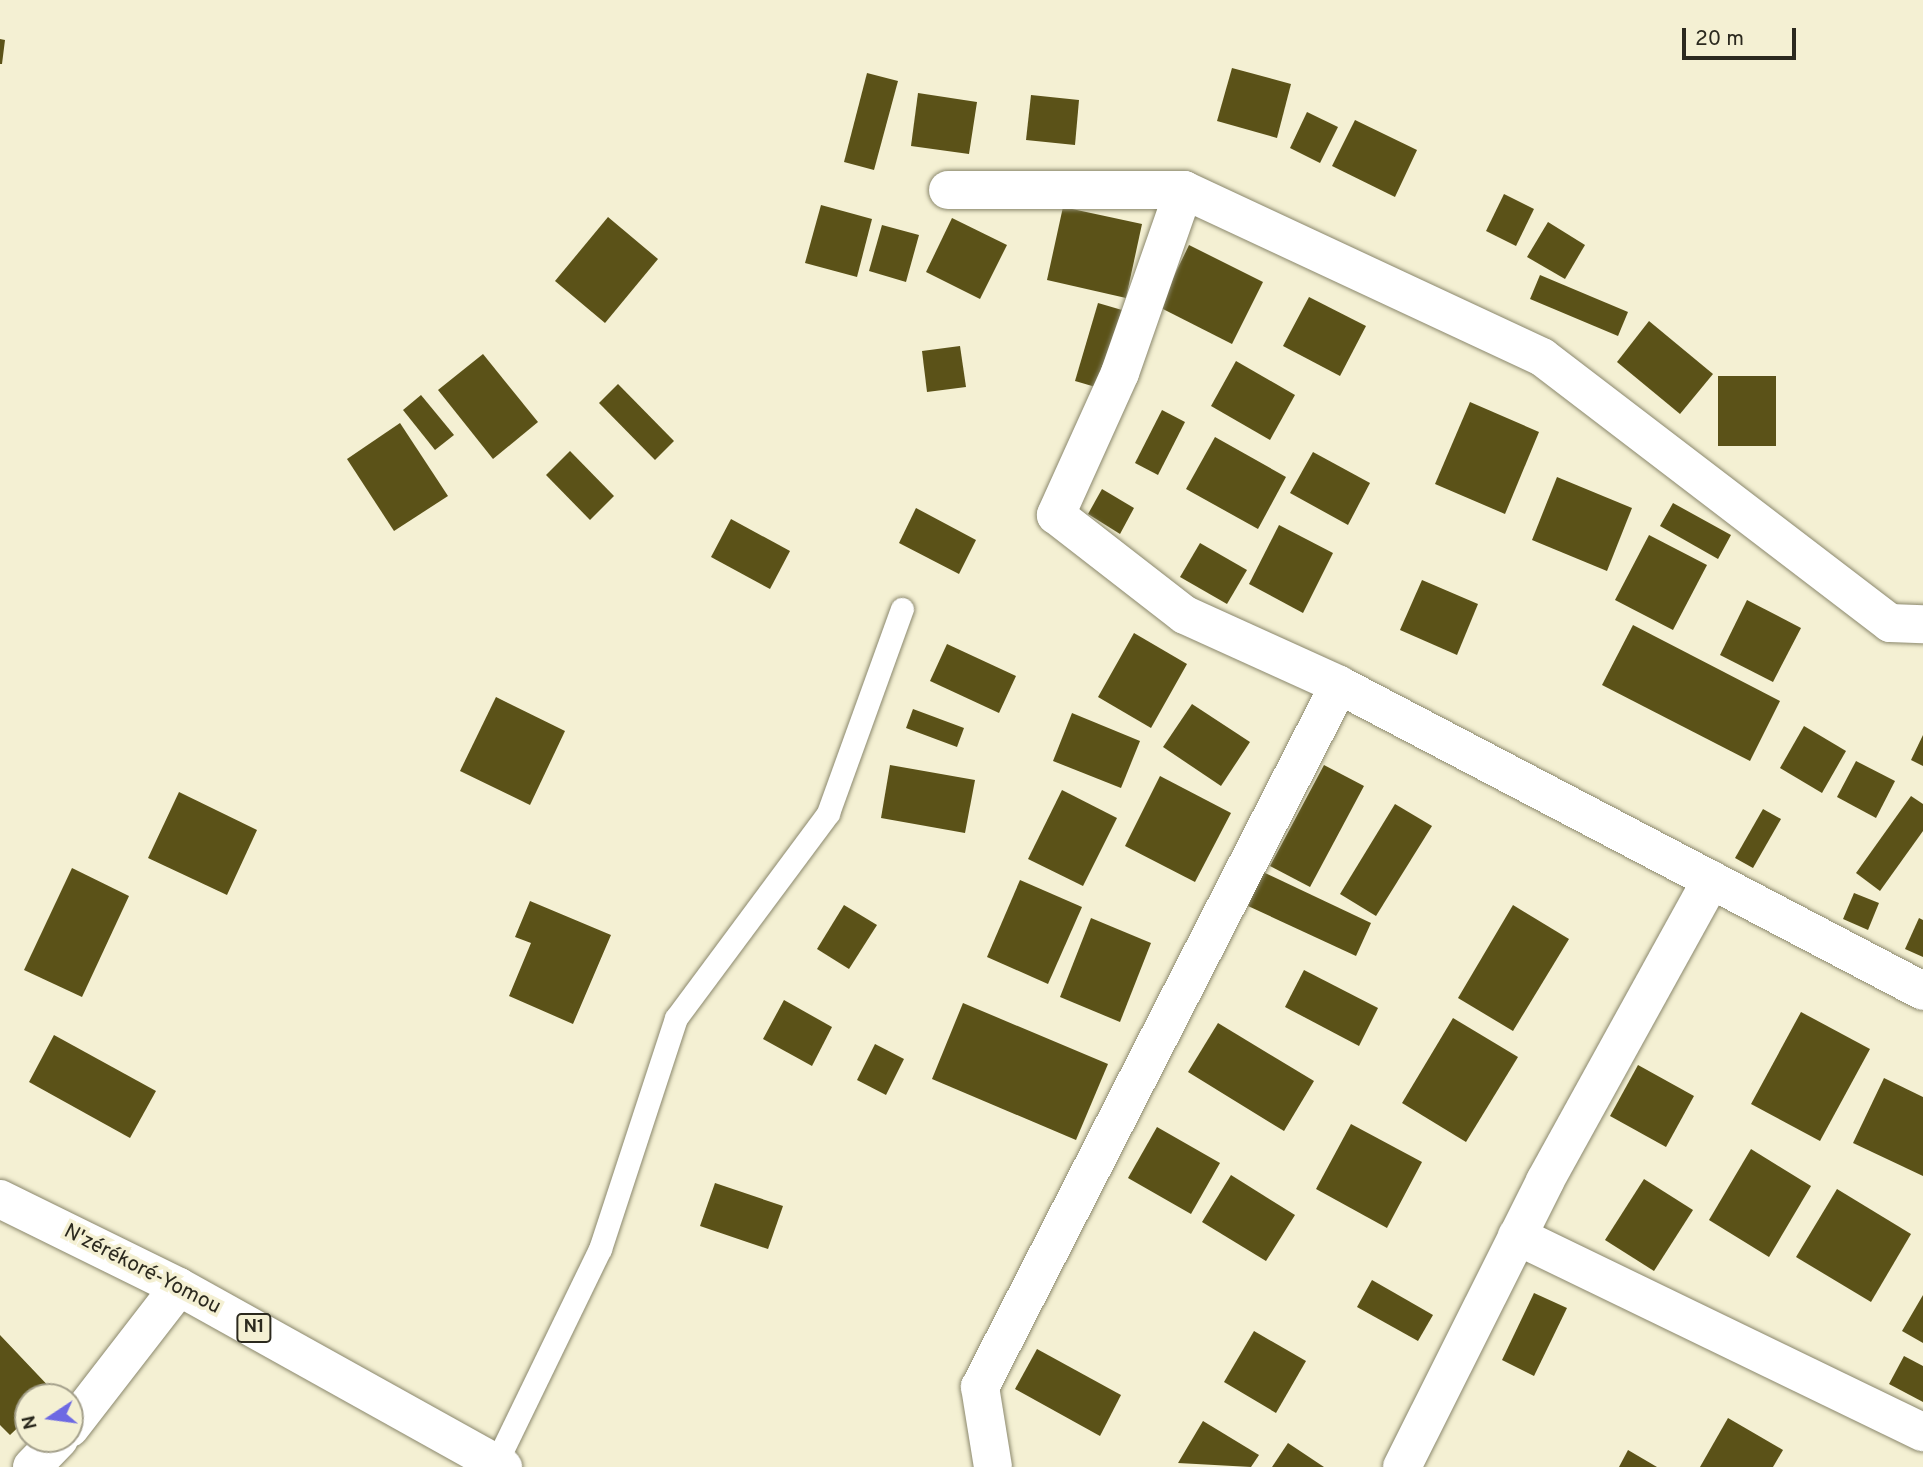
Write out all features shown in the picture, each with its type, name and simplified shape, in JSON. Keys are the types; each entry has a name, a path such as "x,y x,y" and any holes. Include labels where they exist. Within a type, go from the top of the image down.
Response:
{"main road":[{"path":"948,190 1184,190 1542,356 1890,623 1923,624"},
{"path":"1184,190 1120,373 1056,515 1185,615 1339,685 1923,991"},
{"path":"993,1467 980,1387 1339,685"},
{"path":"1402,1467 1517,1236 1711,880"},
{"name":"N'zérékoré-Yomou","path":"0,1199 179,1287 479,1461"},
{"path":"1517,1236 1923,1432"},
{"path":"84,1410 179,1287"},
{"path":"32,1467 46,1453"}],"lane":[{"path":"479,1461 600,1249 676,1018 828,813 902,609"}],"building":[{"path":"0,39 5,40 2,64 0,64"},
{"path":"1232,68 1291,84 1277,138 1217,121"},
{"path":"867,73 898,81 874,170 844,162"},
{"path":"918,93 977,102 969,154 911,146"},
{"path":"1031,95 1079,100 1075,145 1026,140"},
{"path":"1307,112 1338,127 1320,163 1290,148"},
{"path":"1355,120 1417,150 1395,197 1332,166"},
{"path":"1504,194 1534,209 1516,246 1486,231"},
{"path":"821,205 872,219 857,277 805,263"},
{"path":"1063,207 1142,224 1126,298 1047,280"},
{"path":"608,217 658,259 605,323 555,281"},
{"path":"952,218 1007,245 980,299 926,272"},
{"path":"1548,222 1585,245 1565,279 1527,257"},
{"path":"882,225 919,235 906,282 869,271"},
{"path":"1189,245 1263,282 1232,344 1159,307"},
{"path":"1540,275 1628,312 1618,336 1530,299"},
{"path":"1309,297 1366,326 1340,376 1283,346"},
{"path":"1098,303 1122,310 1099,388 1075,381"},
{"path":"1649,321 1713,374 1680,414 1617,362"},
{"path":"960,346 966,387 927,392 922,351"},
{"path":"483,354 538,422 493,459 438,390"},
{"path":"1236,361 1295,395 1270,440 1211,406"},
{"path":"1718,376 1776,376 1776,446 1718,446"},
{"path":"618,384 674,441 655,460 599,403"},
{"path":"421,395 454,435 435,450 403,410"},
{"path":"1470,402 1539,432 1505,514 1435,484"},
{"path":"1162,410 1185,422 1158,475 1135,463"},
{"path":"400,423 448,496 394,531 347,459"},
{"path":"1215,437 1286,477 1258,529 1186,489"},
{"path":"570,451 614,496 590,520 546,475"},
{"path":"1313,452 1370,483 1348,525 1290,493"},
{"path":"1557,477 1632,508 1607,571 1532,540"},
{"path":"1102,489 1134,508 1120,534 1088,514"},
{"path":"1673,503 1731,535 1718,559 1660,526"},
{"path":"916,508 976,540 959,574 899,543"},
{"path":"731,519 790,551 770,589 711,557"},
{"path":"1279,525 1333,553 1303,613 1249,584"},
{"path":"1649,535 1707,565 1673,630 1615,600"},
{"path":"1200,543 1247,570 1227,604 1180,577"},
{"path":"1422,580 1478,604 1457,655 1400,630"},
{"path":"1747,600 1801,628 1773,682 1720,655"},
{"path":"1633,625 1780,701 1750,761 1602,685"},
{"path":"1134,633 1187,664 1151,728 1098,697"},
{"path":"947,644 1016,676 999,713 930,681"},
{"path":"496,697 565,731 530,805 460,771"},
{"path":"1192,704 1250,742 1221,786 1163,747"},
{"path":"913,709 964,728 957,747 906,728"},
{"path":"1072,713 1140,741 1121,788 1053,761"},
{"path":"1804,726 1846,751 1822,793 1780,768"},
{"path":"1923,735 1923,766 1911,760"},
{"path":"1856,761 1895,781 1876,818 1837,797"},
{"path":"890,765 975,780 965,833 881,818"},
{"path":"1324,765 1364,786 1310,887 1270,866"},
{"path":"1160,776 1231,813 1195,882 1125,846"},
{"path":"1062,790 1117,818 1083,886 1028,859"},
{"path":"179,792 257,830 227,895 148,858"},
{"path":"1911,796 1923,804 1923,831 1880,891 1856,873"},
{"path":"1395,804 1432,826 1376,916 1340,894"},
{"path":"1763,809 1781,819 1753,868 1735,858"},
{"path":"72,868 129,896 82,997 24,970"},
{"path":"1263,872 1371,923 1356,956 1248,906"},
{"path":"1020,880 1082,907 1048,984 987,957"},
{"path":"1854,893 1879,903 1868,930 1843,919"},
{"path":"530,901 611,935 573,1024 509,996 531,943 515,937"},
{"path":"844,905 877,925 849,969 817,949"},
{"path":"1513,905 1569,939 1513,1031 1458,998"},
{"path":"1091,918 1151,943 1120,1022 1060,997"},
{"path":"1919,918 1923,920 1923,957 1905,949"},
{"path":"1304,970 1378,1008 1359,1046 1285,1007"},
{"path":"784,1000 832,1027 812,1066 763,1039"},
{"path":"963,1003 1108,1064 1076,1140 932,1079"},
{"path":"1801,1012 1870,1049 1820,1141 1751,1104"},
{"path":"1453,1018 1518,1057 1466,1142 1402,1103"},
{"path":"1218,1023 1314,1081 1284,1131 1188,1072"},
{"path":"54,1035 156,1091 130,1138 29,1082"},
{"path":"875,1044 904,1059 886,1095 857,1080"},
{"path":"1638,1065 1694,1096 1666,1147 1610,1116"},
{"path":"1884,1078 1923,1097 1923,1176 1853,1143"},
{"path":"1351,1124 1422,1162 1387,1228 1316,1189"},
{"path":"1157,1127 1220,1163 1191,1214 1128,1178"},
{"path":"1751,1149 1811,1186 1769,1257 1709,1220"},
{"path":"1231,1175 1295,1215 1266,1261 1202,1222"},
{"path":"1644,1179 1693,1210 1654,1271 1605,1240"},
{"path":"715,1183 783,1206 768,1249 700,1226"},
{"path":"1837,1189 1911,1234 1871,1302 1796,1257"},
{"path":"1372,1280 1433,1315 1418,1341 1357,1307"},
{"path":"1534,1293 1567,1308 1534,1376 1502,1360"},
{"path":"1923,1295 1923,1343 1902,1331"},
{"path":"1254,1331 1306,1361 1276,1413 1224,1382"},
{"path":"0,1335 46,1383 14,1383 14,1431 10,1435 0,1425"},
{"path":"1037,1349 1121,1395 1100,1436 1015,1389"},
{"path":"1904,1356 1923,1366 1923,1402 1889,1384"},
{"path":"1728,1418 1783,1450 1773,1467 1700,1467"},
{"path":"1203,1421 1259,1455 1251,1467 1178,1463"},
{"path":"1288,1443 1324,1467 1272,1467"},
{"path":"1628,1450 1657,1467 1619,1467"}]}
